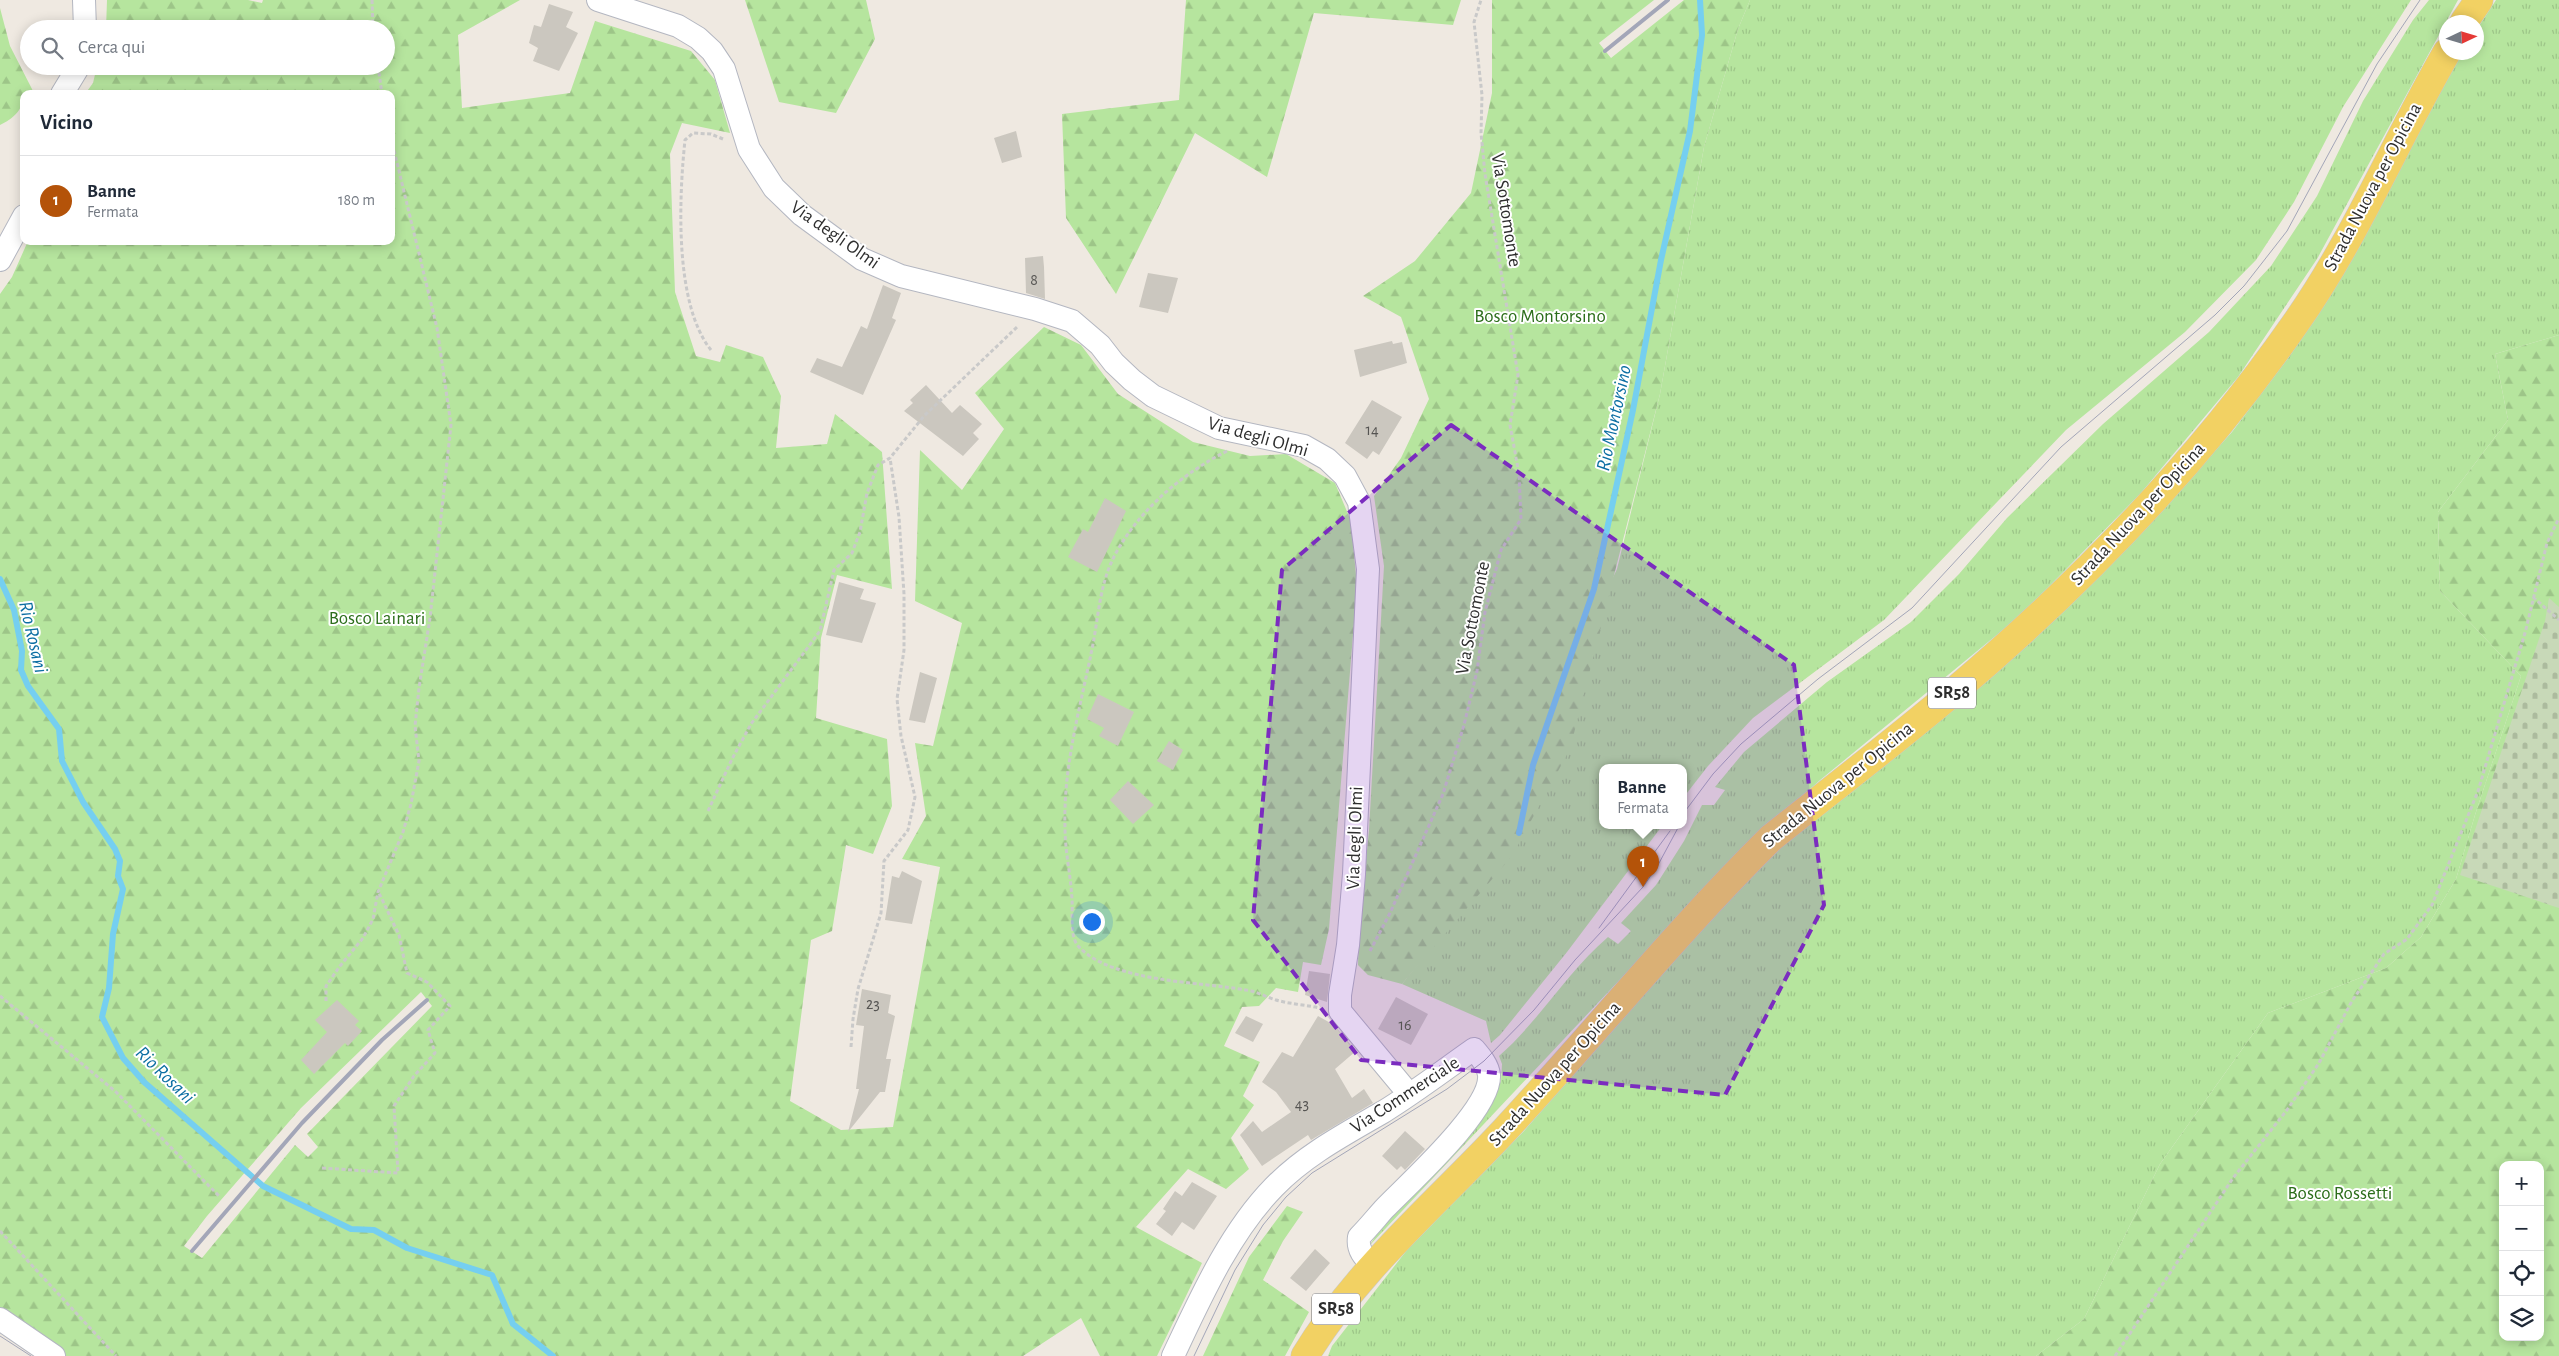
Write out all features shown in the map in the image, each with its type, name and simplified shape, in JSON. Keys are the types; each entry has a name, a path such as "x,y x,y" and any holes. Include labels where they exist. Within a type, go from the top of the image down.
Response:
{"main road":[{"path":"2468,15 2478,0"},
{"name":"Strada Nuova per Opicina","path":"1305,1356 1340,1303 1372,1266 1523,1111 1652,965 1752,857 1771,838 1998,653 2092,565 2180,472 2218,427 2278,347 2320,286 2345,245 2416,106 2442,60"}],"street":[{"path":"84,0 85,20"},
{"name":"Via degli Olmi","path":"598,0 678,26 698,38 712,51 724,69 749,149 761,169 787,202 862,259 901,276 1035,309 1072,321 1100,345 1114,363 1132,380 1154,396 1219,428 1304,446 1327,459 1345,476 1360,502 1368,569 1353,891 1340,994 1340,1011"},
{"path":"64,90 74,75"},
{"path":"0,260 20,223"},
{"path":"1340,1011 1408,1094"},
{"name":"Via Commerciale","path":"1173,1356 1219,1265 1245,1224 1274,1187 1325,1146 1408,1094 1474,1049 1484,1060 1489,1074 1488,1087 1474,1112 1422,1172 1359,1237 1358,1245 1361,1253 1372,1266"},
{"path":"0,1319 54,1356"}],"path":[{"path":"372,0 373,20"},
{"name":"Via Sottomonte","path":"1369,954 1390,913 1443,794 1464,725 1477,671 1485,612 1501,550 1521,519 1518,474 1510,425 1518,375 1485,174 1482,141 1482,95 1474,22 1480,0"},
{"path":"379,75 381,90"},
{"path":"712,350 695,324 688,296 682,217 682,173 685,140 693,133 702,133 749,149"},
{"path":"326,1001 326,986 363,938 373,919 378,892 402,832 419,761 415,726 430,618 451,425 437,328 395,155"},
{"path":"708,811 732,759 752,724 820,631 834,570 852,553 860,532 867,493 878,465 890,458 924,416 1035,309"},
{"path":"1260,438 1248,445 1212,459 1185,476 1138,522 1111,562 1073,733 1069,769 1064,828 1072,900 1073,933 1078,946 1097,960 1125,970 1185,983 1248,990 1278,1001 1340,1011"},
{"path":"851,1047 858,989 881,913 884,861 908,830 915,797 901,736 897,699 904,650 904,594 899,517 890,458"},
{"path":"2115,1356 2234,1178 2287,1110 2319,1063 2352,1000 2384,954 2407,939 2432,905 2478,791 2509,692 2547,543 2559,518"},
{"path":"2533,596 2559,620"},
{"path":"322,1168 398,1172 394,1106 414,1076 435,1053 428,1030 450,1006 427,982 407,973 399,935 378,892"},
{"path":"0,996 116,1092 220,1197"},
{"path":"0,1231 116,1356"}],"highlighted area":[{"path":"1451,425 1794,665 1824,905 1725,1095 1361,1060 1253,920 1282,570"}],"green space":[{"name":"Bosco Lainari","path":"107,0 248,0 262,3 263,0 520,0 458,35 462,108 570,93 595,21 691,51 715,80 730,133 682,123 670,154 675,292 696,356 720,362 726,345 763,357 781,396 776,448 827,444 835,414 882,452 892,589 837,575 821,638 816,718 887,739 892,806 873,854 846,845 832,931 811,940 790,1101 841,1130 893,1127 940,867 902,859 926,816 915,743 933,746 962,623 915,601 920,450 962,490 1004,429 975,393 1044,327 1081,345 1118,394 1193,442 1250,456 1286,454 1335,483 1351,521 1357,586 1329,929 1321,965 1303,962 1298,992 1276,988 1259,1006 1242,1007 1224,1046 1260,1062 1243,1096 1254,1105 1231,1138 1249,1169 1226,1189 1188,1169 1136,1227 1202,1263 1157,1356 1100,1356 1081,1318 1023,1356 66,1356 0,1312 0,294 12,277 26,245 395,245 395,90 88,90 93,83 95,75 395,75 395,20 106,20","holes":["421,992 432,1006 307,1134 318,1147 308,1157 295,1145 202,1258 184,1246 207,1216 301,1108"]},
{"path":"745,0 866,0 875,39 836,113 779,102"},
{"path":"1186,0 1461,0 1453,25 1314,13 1267,177 1195,133 1116,294 1066,218 1062,114 1179,100"},
{"name":"Bosco Montorsino","path":"1492,0 1654,0 1599,43 1611,58 1684,0 1750,0 1738,29 1704,147 1660,394 1570,749 1512,856 1402,984 1368,975 1358,965 1359,931 1369,830 1384,566 1374,496 1401,458 1429,399 1401,317 1363,296 1415,261 1471,193 1492,93"},
{"path":"1750,0 2411,0 2343,107 2294,202 2256,260 2185,332 2066,430 1884,620 1753,718 1708,766 1687,793 1687,764 1599,764 1599,829 1660,829 1567,952 1500,1035 1491,1043 1486,1021 1402,984 1444,932 1617,569 1660,394 1704,147 1738,29"},
{"path":"2429,0 2458,0 2450,15 2439,15 2439,35 2317,259 2238,377 2140,494 2021,615 1819,781 1741,851 1370,1245 1381,1227 1484,1115 1501,1081 1502,1064 1499,1056 1528,1027 1579,965 1593,951 1608,937 1618,944 1631,931 1621,923 1656,885 1684,841 1702,805 1714,805 1725,790 1715,787 1744,752 1827,682 1911,622 1959,574 2007,518 2103,424 2209,332 2271,266 2317,196 2363,101 2413,20"},
{"path":"2496,0 2559,0 2559,335 2495,354 2508,420 2438,512 2440,591 2521,676 2456,879 2421,937 2386,968 2268,1013 2160,1164 2084,1319 2036,1356 1328,1356 1332,1346 1407,1250 1524,1131 1711,916 1793,836 2152,521 2232,432 2289,357 2340,280 2444,78 2456,60 2484,60 2484,18"},
{"path":"0,8 10,46 20,66 20,75 25,75 32,90 20,90 20,109 9,120 0,125"},
{"name":"Bosco Rossetti","path":"2559,335 2559,1356 2036,1356 2084,1319 2160,1164 2268,1013 2386,968 2421,937 2456,879 2521,676 2440,591 2438,512 2508,420 2495,354"},
{"path":"2549,598 2559,607 2559,908 2460,875 2545,621"},
{"path":"1287,1206 1303,1212 1283,1241 1263,1280 1309,1312 1285,1356 1203,1356 1249,1257"}],"building":[{"path":"549,4 573,12 566,27 578,33 559,71 533,61 538,48 529,43 534,25 541,27"},
{"path":"1016,131 1022,157 1002,163 994,138"},
{"path":"1043,256 1045,299 1026,293 1025,258"},
{"path":"1148,273 1178,278 1168,313 1139,307"},
{"path":"883,285 901,293 892,318 896,320 863,395 810,372 817,358 842,367 861,326 867,329"},
{"path":"1392,341 1393,344 1402,342 1407,363 1360,377 1354,350"},
{"path":"926,385 952,413 960,405 982,424 973,433 979,439 963,456 904,411 913,403 910,400"},
{"path":"1372,400 1402,417 1379,455 1373,451 1367,459 1345,443"},
{"path":"1105,498 1126,511 1097,572 1068,557 1083,529 1088,532"},
{"path":"839,582 864,589 860,599 876,603 862,643 826,635"},
{"path":"920,672 937,678 925,723 909,720"},
{"path":"1098,694 1134,712 1118,746 1099,736 1104,728 1087,719"},
{"path":"1169,741 1183,750 1173,770 1157,761"},
{"path":"1128,781 1154,805 1133,824 1110,800"},
{"path":"902,871 922,881 912,924 885,920 892,876 899,878"},
{"path":"1309,971 1330,974 1327,1002 1305,995"},
{"path":"862,989 891,995 888,1013 895,1016 886,1059 891,1059 885,1092 880,1092 848,1132 859,1089 856,1089 864,1026 856,1025"},
{"path":"1396,997 1428,1014 1411,1045 1378,1029"},
{"path":"337,1000 359,1021 355,1025 362,1031 348,1046 345,1043 314,1074 301,1060 327,1032 315,1020"},
{"path":"1246,1016 1263,1024 1253,1042 1235,1033"},
{"path":"1318,1016 1334,1025 1356,1051 1335,1069 1352,1098 1364,1089 1373,1103 1311,1140 1308,1135 1262,1166 1240,1135 1253,1121 1262,1132 1291,1112 1276,1092 1262,1082 1282,1052 1293,1057"},
{"path":"1405,1131 1425,1149 1405,1170 1401,1166 1397,1170 1382,1156"},
{"path":"1192,1182 1217,1196 1194,1230 1182,1222 1172,1236 1156,1224 1166,1211 1163,1209 1175,1191 1182,1196"},
{"path":"1315,1249 1330,1263 1306,1291 1290,1278"}],"waterway":[{"name":"Rio Montorsino","path":"1519,833 1533,765 1594,589 1633,410 1661,260 1690,131 1702,35 1700,0"},
{"name":"Rio Rosani","path":"0,579 14,610 22,651 21,670 28,686 59,729 62,761 83,802 115,849 120,861 118,876 123,889 113,934 109,988 102,1017 123,1058 144,1082 263,1186 351,1229 374,1230 407,1248 492,1275 513,1324 553,1356"}],"tram line":[{"path":"1687,809 1713,774 1741,744 1818,679 1912,608 2061,447 2215,315 2244,286 2287,231 2377,64 2420,0"},
{"path":"1194,1356 1235,1270 1263,1225 1286,1197 1312,1173 1447,1089 1484,1061 1534,1010 1575,960 1643,887 1658,865 1677,829"},
{"path":"1599,928 1670,831"},
{"path":"0,1336 31,1356"}],"railway":[{"path":"1605,51 1668,0"},
{"path":"192,1251 302,1123 382,1040 427,1000"}],"place":[{"name":"Banne","path":"1643,887"}]}
